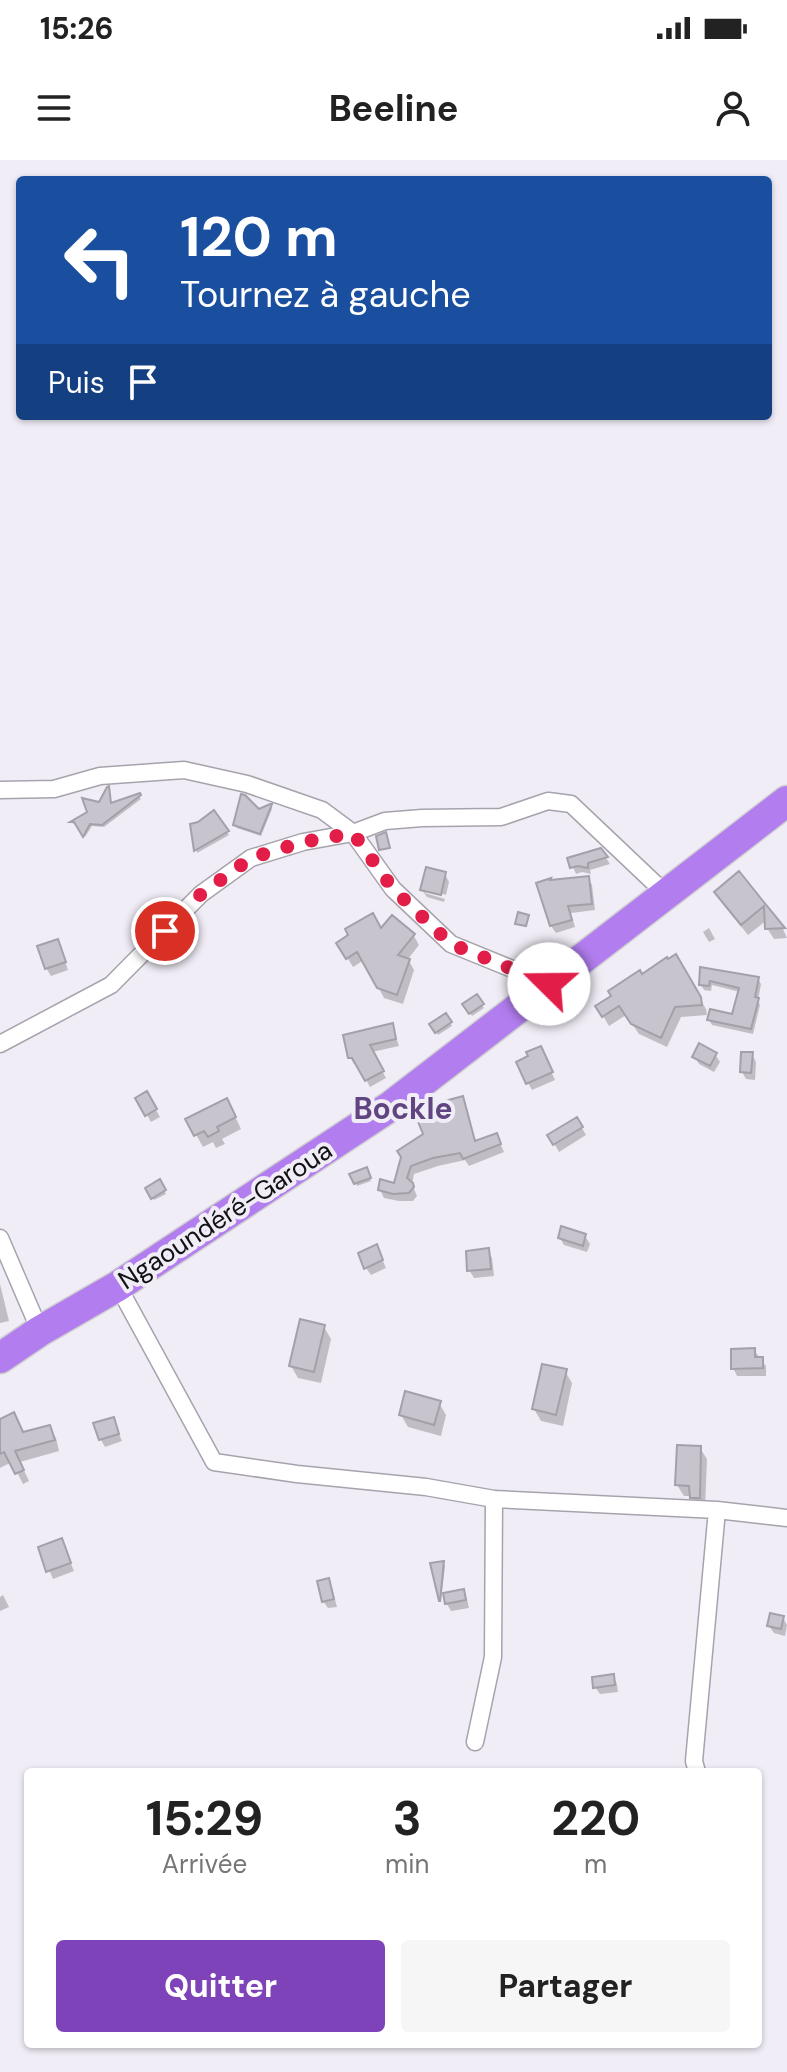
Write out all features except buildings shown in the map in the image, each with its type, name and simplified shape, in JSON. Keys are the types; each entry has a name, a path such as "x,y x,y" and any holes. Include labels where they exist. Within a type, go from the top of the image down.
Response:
{"highway":[{"name":"Ngaoundéré-Garoua","path":"0,1358 118,1286 391,1106 787,801"}],"street":[{"path":"0,790 54,789 100,776 184,770 247,784 322,810 353,833 393,889 451,944 549,984"},
{"path":"0,1044 111,985 201,894 251,858 303,842 353,833 385,821 501,817 548,801 571,804 666,894"},
{"path":"0,1238 40,1331"},
{"path":"118,1286 214,1462 426,1487 494,1499 717,1510 787,1518"},
{"path":"475,1742 493,1657 494,1499"},
{"path":"696,1768 694,1761 717,1510"}],"district":[{"name":"Bockle","path":"403,1108"}],"route":[{"path":"165,931 201,894 251,858 303,842 353,833 393,889 451,944 549,984"}]}
